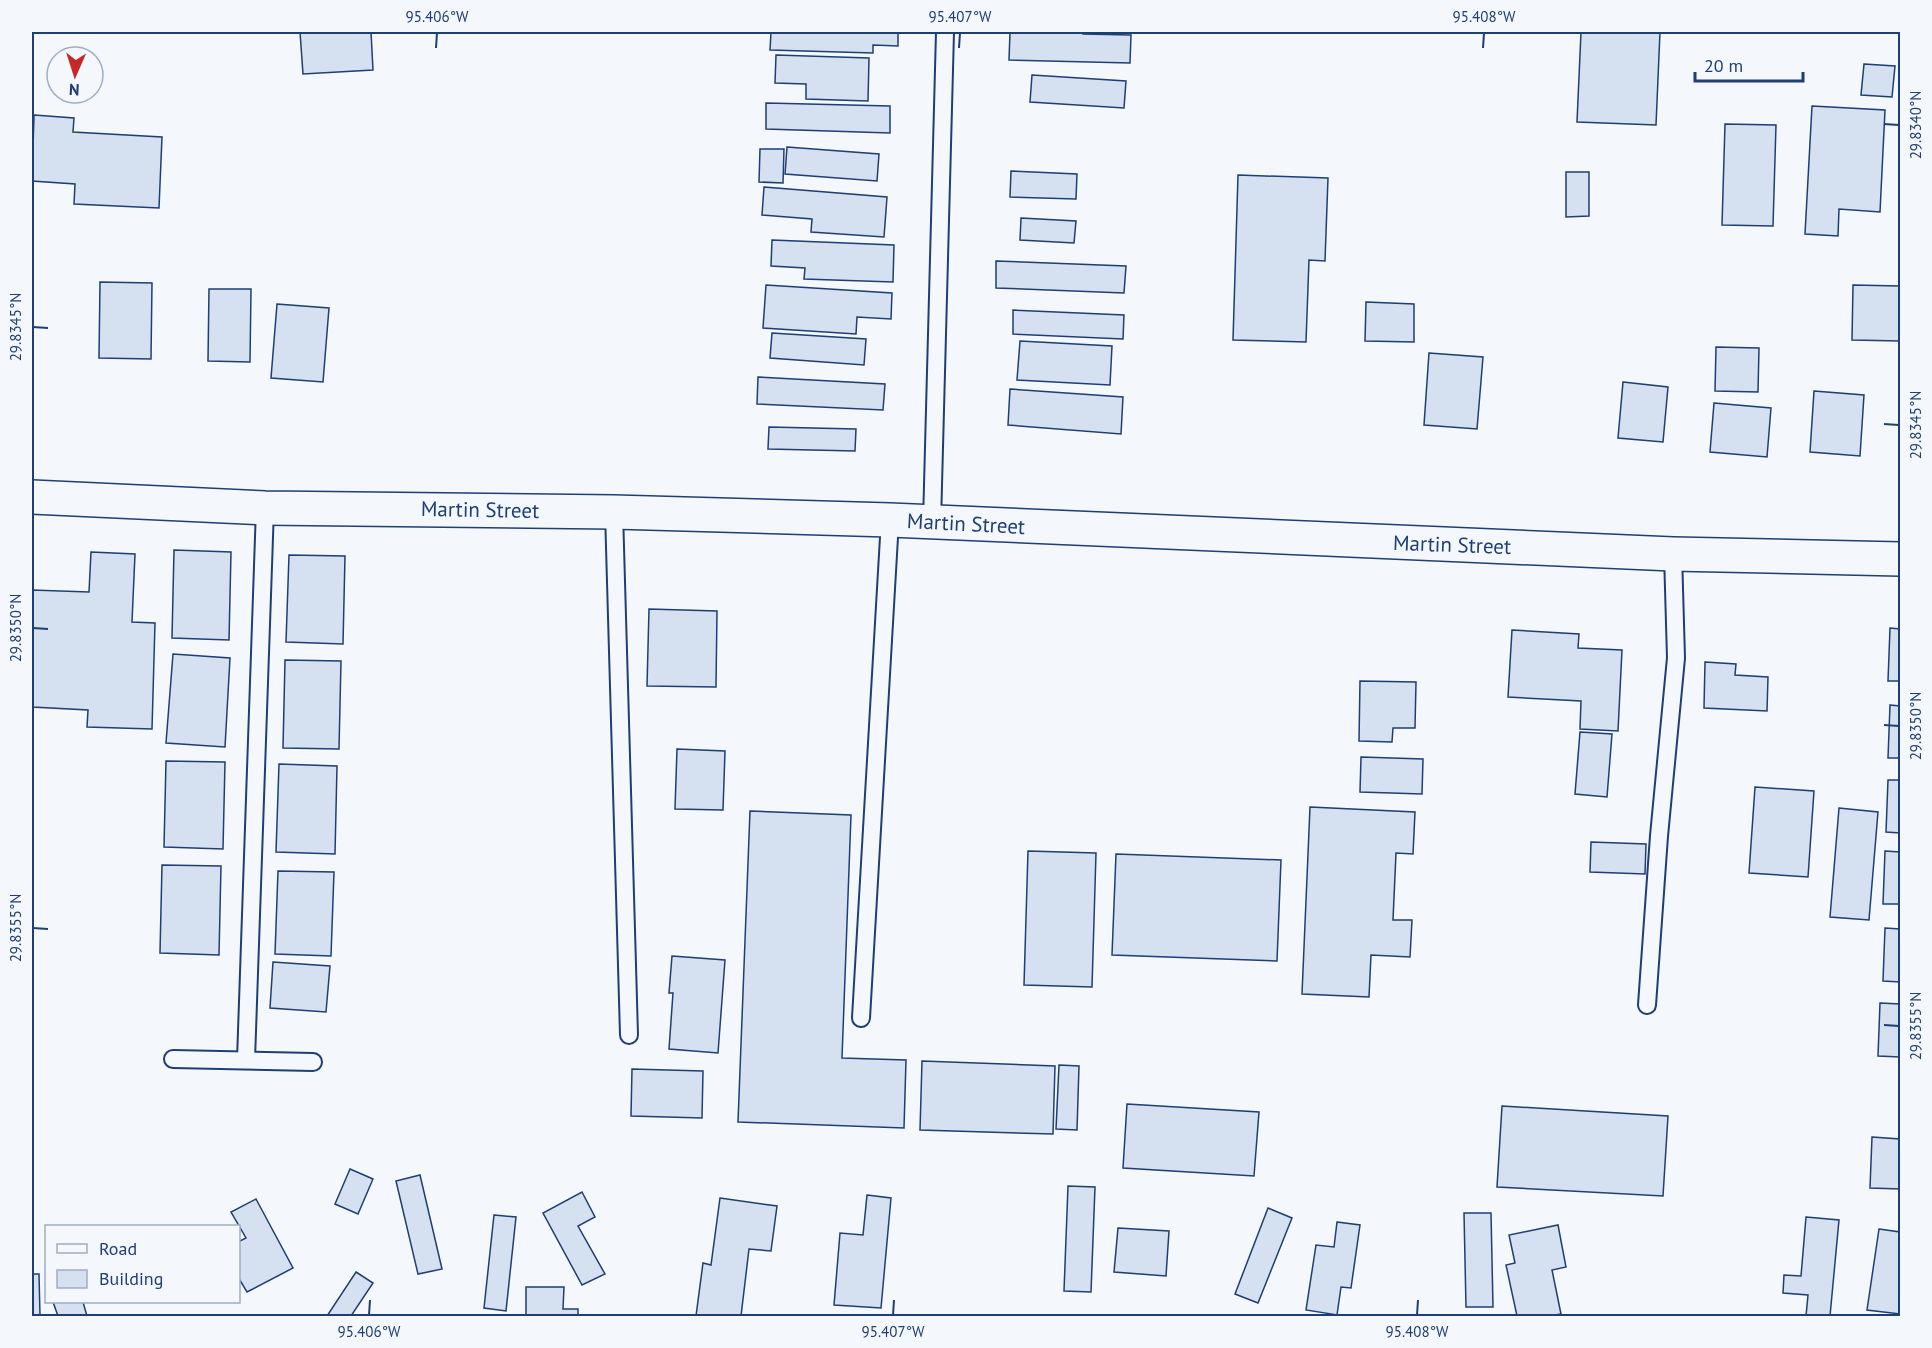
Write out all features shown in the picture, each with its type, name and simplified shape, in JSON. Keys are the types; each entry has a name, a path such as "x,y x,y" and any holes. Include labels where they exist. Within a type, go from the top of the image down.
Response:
{"street":[{"name":"Martin Street","path":"32,497 264,508 614,512 890,520 1673,555 1900,559"}],"lane":[{"path":"932,523 945,32"},
{"path":"246,1060 264,508"},
{"path":"614,512 629,1035"},
{"path":"861,1018 890,520"},
{"path":"1647,1005 1659,836 1676,658 1673,555"},
{"path":"173,1059 313,1062"}],"building":[{"path":"300,32 371,32 373,70 303,74"},
{"path":"771,32 898,32 898,46 873,45 873,53 770,50"},
{"path":"1010,32 1083,32 1083,34 1131,35 1130,63 1009,60"},
{"path":"1581,32 1660,32 1656,125 1577,122"},
{"path":"776,55 869,58 868,101 806,99 806,84 775,83"},
{"path":"1864,64 1895,66 1892,97 1861,95"},
{"path":"1032,75 1126,81 1124,108 1030,102"},
{"path":"766,103 890,106 890,133 766,129"},
{"path":"1812,106 1885,110 1880,212 1839,209 1838,236 1805,234"},
{"path":"34,115 74,118 73,132 162,137 159,208 74,204 75,184 32,181"},
{"path":"1725,124 1776,125 1773,226 1722,225"},
{"path":"787,147 879,154 877,181 785,174"},
{"path":"760,149 784,149 783,183 759,182"},
{"path":"1011,171 1077,174 1076,199 1010,197"},
{"path":"1566,172 1589,172 1589,216 1566,217"},
{"path":"1238,175 1328,178 1325,261 1309,260 1306,342 1233,340"},
{"path":"764,187 887,197 884,237 811,232 812,219 762,215"},
{"path":"1021,218 1076,221 1074,243 1020,240"},
{"path":"772,240 894,245 893,282 804,279 805,268 771,266"},
{"path":"996,261 1126,266 1124,293 996,288"},
{"path":"100,282 152,283 151,359 99,358"},
{"path":"766,285 892,293 891,319 857,317 856,334 763,328"},
{"path":"1853,285 1900,286 1900,341 1852,340"},
{"path":"209,289 251,289 250,362 208,361"},
{"path":"1366,302 1414,304 1414,342 1365,341"},
{"path":"277,304 329,308 323,382 271,378"},
{"path":"1013,310 1124,315 1123,339 1013,334"},
{"path":"772,333 866,339 864,365 770,358"},
{"path":"1020,341 1112,346 1110,385 1017,380"},
{"path":"1716,347 1759,348 1758,392 1715,391"},
{"path":"1429,353 1483,357 1477,429 1424,425"},
{"path":"758,377 885,384 883,410 757,404"},
{"path":"1623,382 1668,387 1663,442 1618,438"},
{"path":"1010,389 1123,397 1121,434 1008,425"},
{"path":"1814,391 1864,395 1860,456 1810,452"},
{"path":"1714,403 1771,408 1767,457 1710,452"},
{"path":"769,427 856,429 855,451 768,449"},
{"path":"174,550 231,552 229,640 172,638"},
{"path":"91,552 135,554 132,622 155,623 152,729 87,727 88,710 32,707 32,590 89,592"},
{"path":"289,555 345,556 343,644 286,642"},
{"path":"649,609 717,611 716,687 647,686"},
{"path":"1890,628 1900,629 1900,681 1888,681"},
{"path":"1512,630 1579,634 1578,648 1622,650 1618,731 1580,729 1581,701 1508,697"},
{"path":"173,654 230,658 225,747 166,743"},
{"path":"285,660 341,661 339,749 283,748"},
{"path":"1705,662 1736,664 1735,675 1768,677 1767,711 1704,708"},
{"path":"1360,681 1416,682 1415,728 1393,728 1392,742 1359,741"},
{"path":"1890,705 1900,706 1900,758 1888,758"},
{"path":"1580,732 1612,734 1607,797 1575,794"},
{"path":"677,749 725,751 723,810 675,809"},
{"path":"1361,757 1423,759 1422,794 1360,792"},
{"path":"166,761 225,762 223,849 164,847"},
{"path":"279,764 337,766 335,854 276,852"},
{"path":"1888,780 1900,780 1900,833 1886,832"},
{"path":"1755,787 1814,791 1808,877 1749,873"},
{"path":"1310,807 1415,812 1413,854 1396,853 1393,920 1412,920 1410,957 1371,955 1369,997 1302,994"},
{"path":"1839,808 1878,812 1869,920 1830,917"},
{"path":"750,811 851,815 842,1058 906,1060 904,1128 738,1122"},
{"path":"1591,842 1646,844 1645,874 1590,872"},
{"path":"1028,851 1096,853 1092,987 1024,985"},
{"path":"1885,851 1900,852 1900,904 1883,904"},
{"path":"1116,854 1281,860 1277,961 1112,955"},
{"path":"162,865 221,866 219,955 160,953"},
{"path":"278,871 334,872 331,956 275,954"},
{"path":"1885,928 1900,929 1900,982 1883,981"},
{"path":"672,956 725,960 718,1053 669,1049 673,993 669,993"},
{"path":"273,962 330,966 326,1012 270,1008"},
{"path":"1880,1003 1900,1004 1900,1057 1878,1056"},
{"path":"922,1061 1055,1066 1053,1134 920,1130"},
{"path":"1059,1065 1079,1066 1077,1130 1056,1129"},
{"path":"632,1069 703,1071 702,1118 631,1116"},
{"path":"1127,1104 1259,1112 1254,1176 1123,1168"},
{"path":"1502,1106 1668,1116 1663,1196 1497,1187"},
{"path":"1872,1137 1900,1139 1900,1189 1870,1188"},
{"path":"350,1169 373,1179 358,1214 335,1204"},
{"path":"420,1175 442,1269 418,1274 396,1181"},
{"path":"1068,1186 1095,1187 1091,1292 1064,1291"},
{"path":"582,1192 595,1217 578,1226 605,1274 582,1285 543,1213"},
{"path":"867,1195 891,1198 881,1308 834,1305 840,1233 863,1235"},
{"path":"720,1198 777,1206 771,1251 749,1249 741,1316 696,1316 703,1263 711,1265"},
{"path":"256,1199 293,1268 247,1292 240,1280 240,1241 246,1238 231,1212"},
{"path":"1268,1208 1292,1218 1258,1303 1235,1294"},
{"path":"1464,1213 1491,1213 1493,1307 1466,1307"},
{"path":"494,1215 516,1217 506,1311 484,1308"},
{"path":"1806,1217 1839,1220 1830,1316 1806,1316 1808,1295 1783,1293 1784,1275 1801,1276"},
{"path":"1337,1222 1360,1225 1351,1288 1341,1287 1337,1315 1306,1310 1316,1245 1334,1247"},
{"path":"1558,1225 1566,1267 1552,1270 1561,1314 1517,1316 1506,1265 1515,1263 1509,1235"},
{"path":"1118,1228 1169,1231 1166,1276 1114,1272"},
{"path":"1879,1229 1900,1232 1900,1314 1867,1310"},
{"path":"356,1272 373,1283 351,1316 327,1316"},
{"path":"32,1274 39,1274 40,1316 32,1316"},
{"path":"526,1287 564,1287 563,1309 578,1309 578,1316 526,1316"},
{"path":"53,1303 83,1303 87,1316 58,1316"}]}
